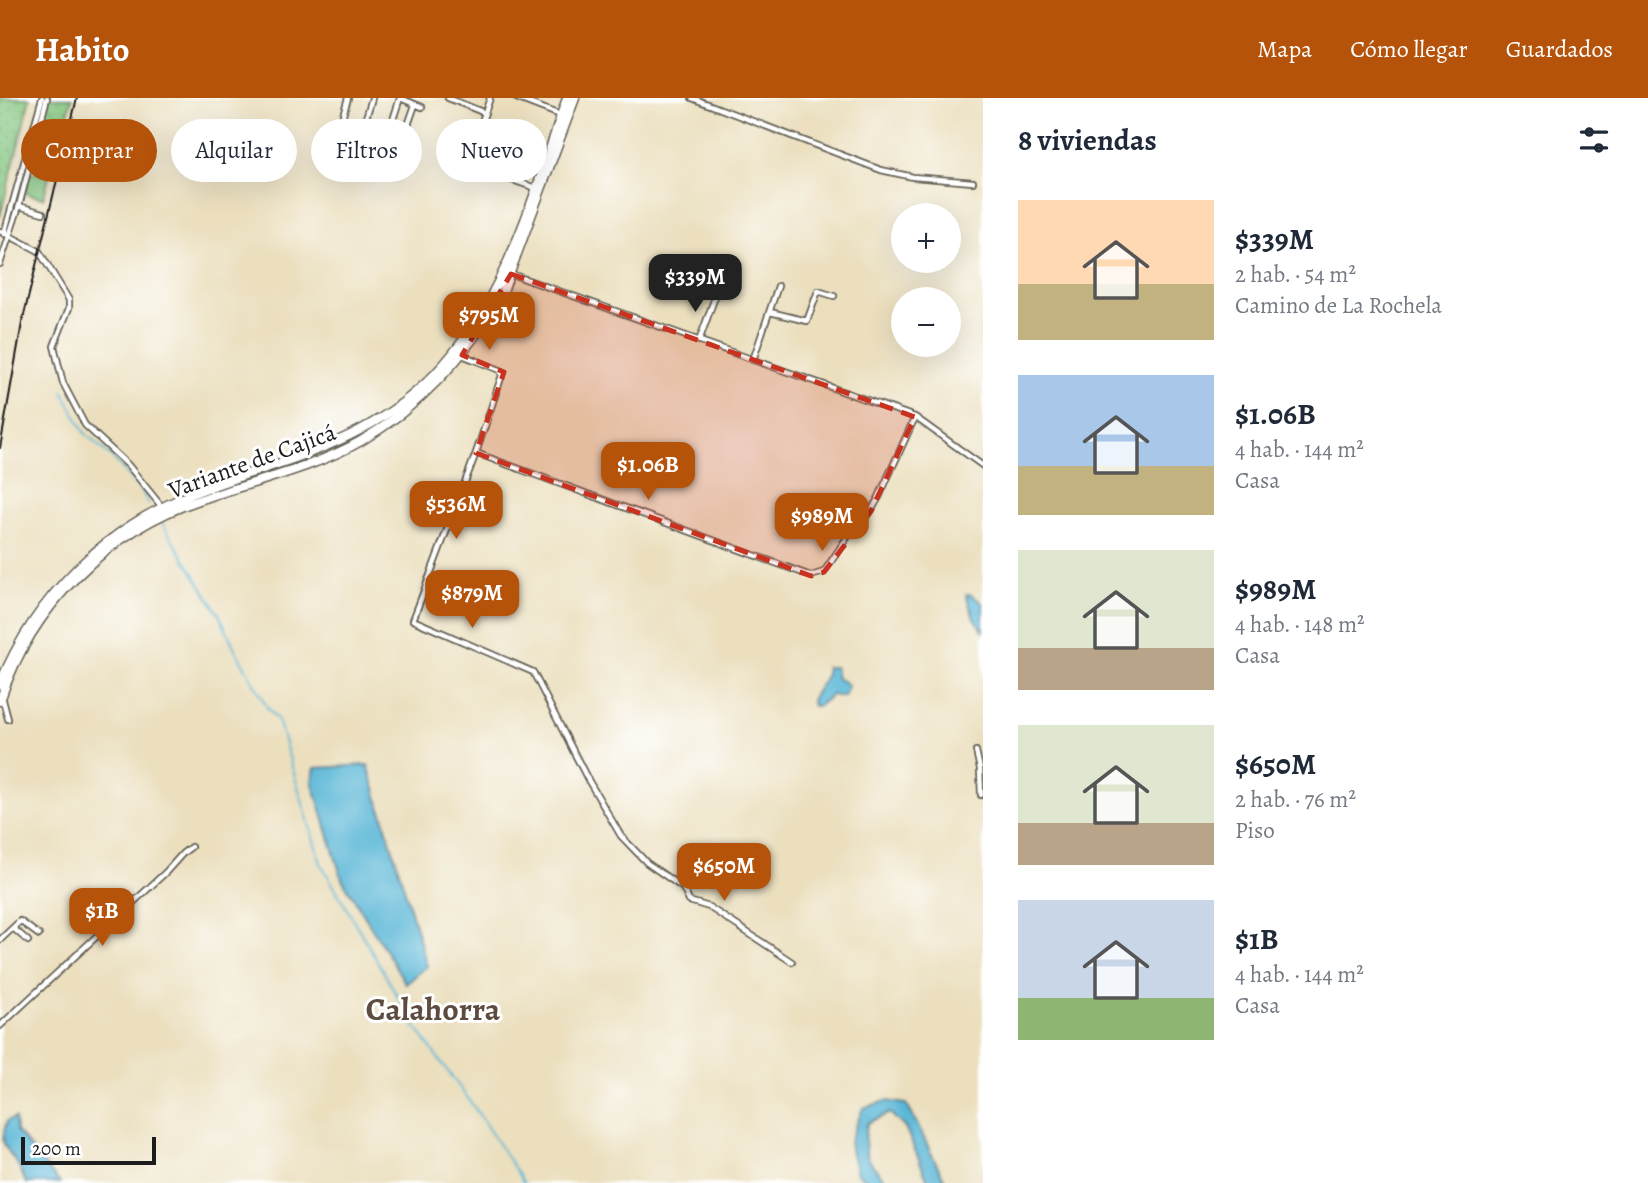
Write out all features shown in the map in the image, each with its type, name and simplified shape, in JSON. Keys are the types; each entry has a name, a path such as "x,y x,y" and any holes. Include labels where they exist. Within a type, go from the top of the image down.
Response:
{"highway":[{"name":"Variante de Cajicá","path":"547,156 567,98"},
{"name":"Variante de Cajicá","path":"161,511 329,457 359,442 414,404 462,355 485,323 511,274 575,98"},
{"name":"Variante de Cajicá","path":"0,684 27,629 57,588 99,548 197,492 338,443 371,426 409,398 446,363 478,320 503,271 538,182"},
{"name":"Variante de Cajicá","path":"1,698 14,666 35,628 62,591 102,553 143,522"}],"street":[{"path":"0,264 5,234 42,98"},
{"path":"42,119 47,98"},
{"path":"343,115 348,98"},
{"path":"366,119 372,98"},
{"path":"393,119 400,98 422,107"},
{"path":"449,98 485,113"},
{"path":"483,119 490,98"},
{"path":"516,98 561,116"},
{"path":"692,98 881,170 913,177 973,182"},
{"path":"410,119 415,105"},
{"path":"5,234 19,206 25,182"},
{"path":"518,182 536,188"},
{"path":"19,206 43,213"},
{"path":"5,234 39,251 69,300 69,308 54,346 63,383 85,425 128,465 161,511"},
{"path":"511,274 915,417 983,466"},
{"path":"753,360 778,286"},
{"path":"769,312 807,321 818,291 834,296"},
{"path":"699,341 715,297"},
{"path":"462,355 500,370 502,375 476,453 413,620 531,670 587,778 621,836 647,863 683,888 689,901 709,907 792,962"},
{"path":"500,382 507,384"},
{"path":"476,453 811,576 824,572 850,533 871,511 893,469 915,417"},
{"path":"0,723 10,719 1,698"},
{"path":"976,751 981,769 981,795"},
{"path":"0,1026 191,847"},
{"path":"0,940 20,921 39,935"},
{"path":"12,928 28,941"}],"highlighted area":[{"path":"511,274 915,417 871,511 824,572 811,576 476,453 504,372 462,355"}],"green space":[{"path":"0,98 30,98 25,119 21,119 21,134 0,217"},
{"path":"49,98 72,98 67,119 43,119"},
{"path":"28,182 48,182 43,198 25,193"}],"water":[{"path":"970,594 983,603 983,631 974,618 966,595"},
{"path":"826,667 835,667 837,679 848,686 844,697 832,695 818,706 813,706 811,700 826,676"},
{"path":"368,765 427,966 406,984 342,879 312,781 315,768"},
{"path":"886,1101 906,1104 947,1183 929,1183 906,1129 890,1113 867,1123 865,1143 870,1162 888,1183 870,1183 857,1173 849,1143 863,1108"},
{"path":"15,1118 16,1131 60,1183 26,1183 4,1143 7,1121"}],"waterway":[{"path":"63,391 84,432 115,460 143,493 149,505"},
{"path":"161,521 219,614 267,707 278,720 321,864 416,1028 474,1107 524,1183"}],"railway":[{"path":"0,448 22,323 77,98"}],"district":[{"name":"Calahorra","path":"433,1009"}]}
